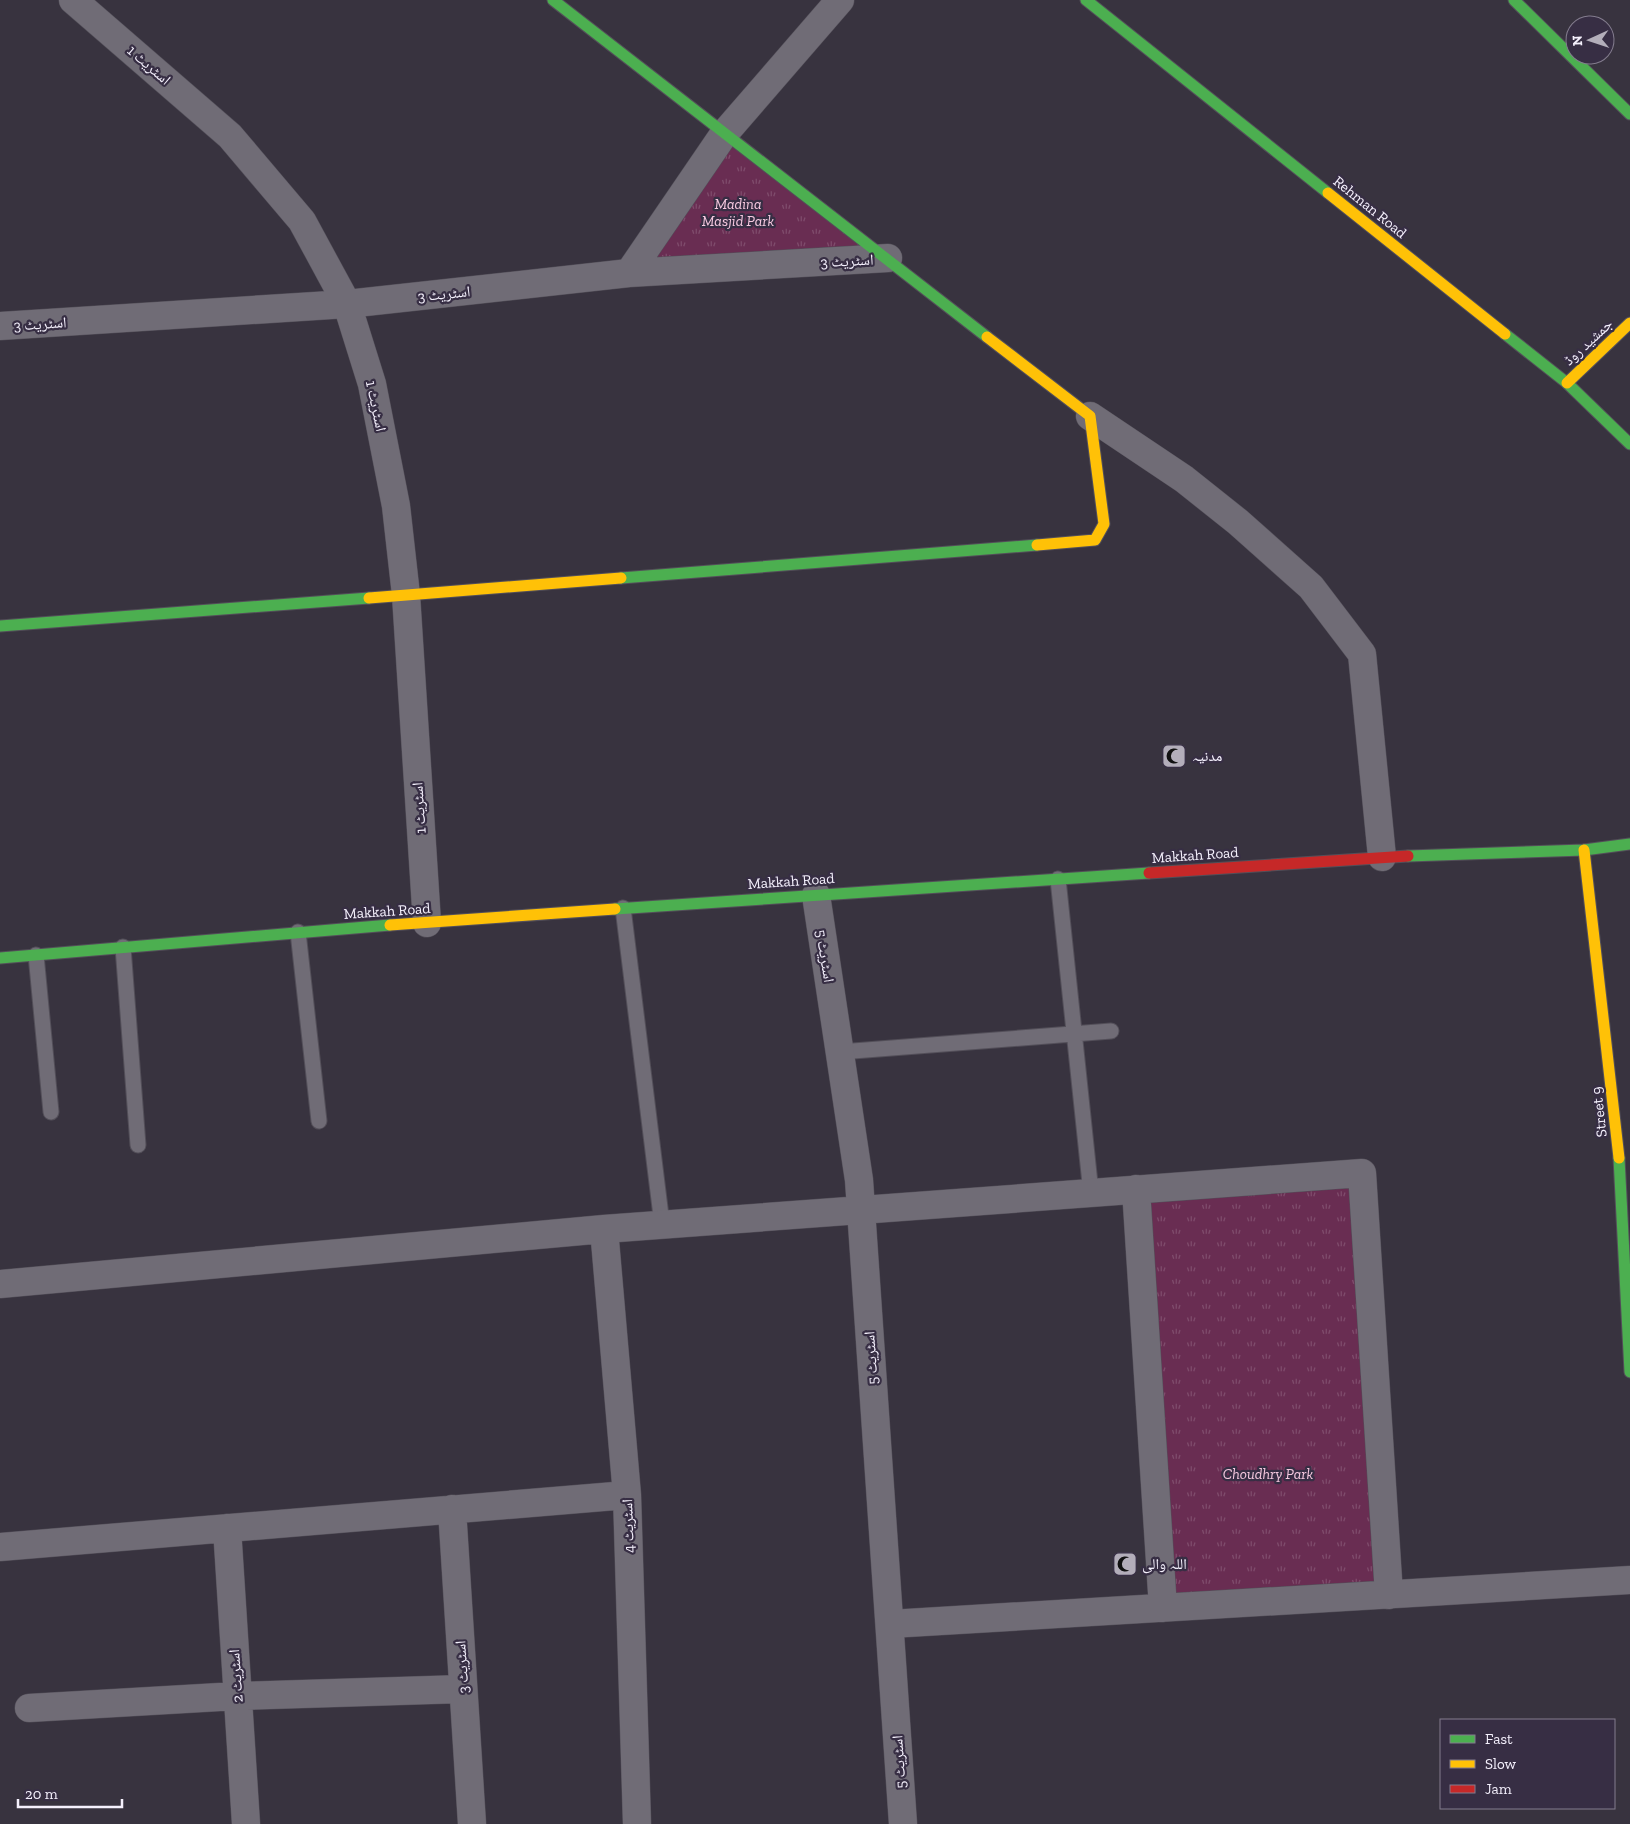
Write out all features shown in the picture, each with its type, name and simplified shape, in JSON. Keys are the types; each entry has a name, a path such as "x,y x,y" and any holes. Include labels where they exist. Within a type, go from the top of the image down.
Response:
{"street":[{"name":"اسٹریٹ 1","path":"73,0 230,136 302,221 347,304 372,384 396,506 406,595 427,923"},
{"path":"553,0 1090,416 1184,480 1238,522 1310,587 1362,654 1382,857"},
{"path":"629,273 724,134 840,0"},
{"name":"Rehman Road","path":"1086,0 1567,383 1630,444"},
{"path":"1514,0 1630,114"},
{"name":"اسٹریٹ 3","path":"0,326 347,304 629,273 888,258"},
{"name":"جمشید روڈ","path":"1567,383 1630,323"},
{"path":"0,626 1095,540 1104,524 1090,416"},
{"name":"Makkah Road","path":"0,958 298,932 623,908 1382,857 1584,850 1630,844"},
{"name":"Street 9","path":"1584,850 1624,1148 1630,1372"},
{"name":"اسٹریٹ 5","path":"816,895 859,1180 904,1824"},
{"path":"0,1284 604,1228 1362,1173 1389,1595"},
{"path":"1136,1189 1163,1608"},
{"name":"اسٹریٹ 4","path":"604,1228 627,1494 637,1824"},
{"path":"0,1547 627,1494"},
{"name":"اسٹریٹ 3","path":"452,1509 472,1824"},
{"name":"اسٹریٹ 2","path":"226,1528 246,1824"},
{"path":"890,1624 1630,1580"},
{"path":"29,1708 237,1696 463,1689"}],"lane":[{"path":"1058,879 1091,1193"},
{"path":"623,908 662,1224"},
{"path":"298,932 319,1121"},
{"path":"123,947 138,1145"},
{"path":"36,955 51,1112"},
{"path":"840,1052 1111,1030"}],"green space":[{"name":"Madina Masjid Park","path":"724,134 888,258 629,273"},
{"name":"Choudhry Park","path":"1362,1173 1389,1595 1163,1608 1136,1189"}],"traffic: fast":[{"path":"553,0 987,337"},
{"path":"1086,0 1328,193"},
{"path":"1514,0 1630,114"},
{"path":"1505,334 1567,383 1630,444"},
{"path":"621,578 1037,545"},
{"path":"0,626 369,598"},
{"path":"1408,856 1584,850 1630,844"},
{"path":"615,909 1149,873"},
{"path":"0,958 390,925"},
{"path":"1619,1158 1630,1372"}],"traffic: slow":[{"path":"1328,193 1505,334"},
{"path":"1567,383 1630,323"},
{"path":"987,337 1090,416 1104,524 1095,540 1037,545"},
{"path":"369,598 621,578"},
{"path":"1584,850 1619,1158"},
{"path":"390,925 615,909"}],"traffic: jam":[{"path":"1149,873 1408,856"}],"place":[{"name":"مدنیہ","path":"1174,756"},
{"name":"اللہ والی","path":"1125,1564"}]}
